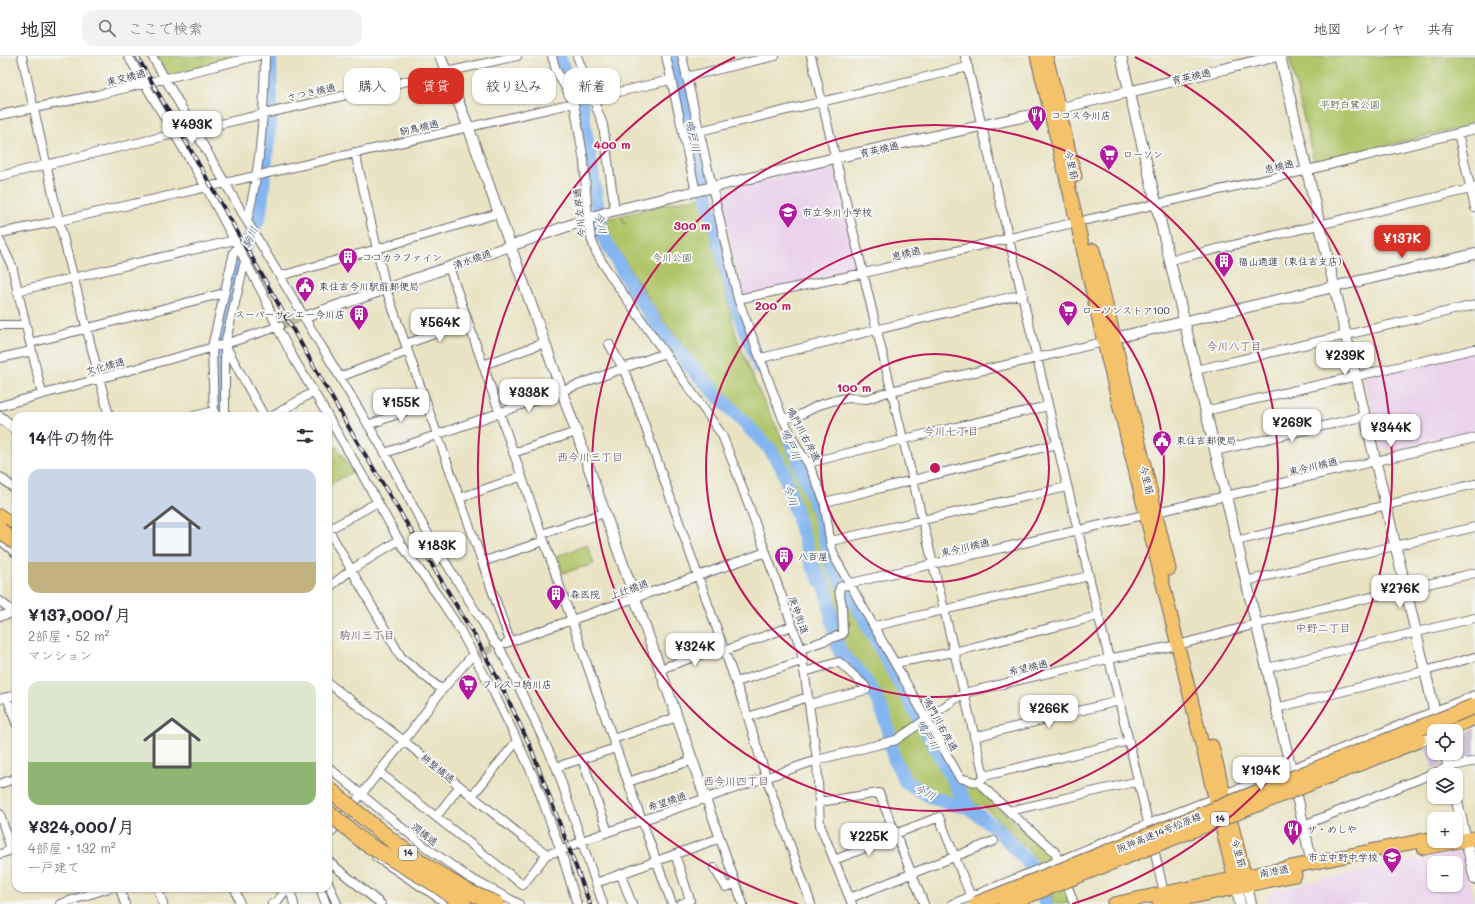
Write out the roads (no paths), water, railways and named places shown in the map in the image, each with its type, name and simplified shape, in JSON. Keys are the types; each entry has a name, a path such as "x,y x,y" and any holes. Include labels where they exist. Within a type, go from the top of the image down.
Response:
{"highway":[{"path":"0,517 12,526"},
{"name":"阪神高速14号松原線","path":"974,900 1475,706"},
{"path":"1459,724 1475,718"},
{"name":"阪神高速14号松原線","path":"1006,904 1427,738"},
{"path":"332,780 489,904"},
{"name":"14","path":"332,791 388,839 424,865 464,890 496,904"},
{"name":"14","path":"332,801 422,874 472,904"},
{"path":"332,815 365,843 437,885 463,904"}],"main road":[{"name":"今里筋","path":"1037,56 1054,109 1082,221 1150,513 1241,882"},
{"name":"今里筋","path":"1046,56 1054,109"},
{"name":"今里筋","path":"1219,796 1230,820 1241,882"},
{"name":"南港通","path":"1241,882 1467,834"},
{"name":"南港通","path":"1114,904 1163,901 1312,864 1427,839"}],"street":[{"path":"22,56 59,221 85,328 108,412"},
{"path":"128,56 206,187 263,294 294,359 326,412"},
{"path":"152,56 249,224 385,453 424,527 494,641 499,646 556,767 603,904"},
{"name":"東交橋通","path":"0,115 257,56"},
{"path":"249,224 258,175 264,113 265,56"},
{"path":"440,56 444,68"},
{"name":"さつき橋通","path":"464,68 517,56"},
{"name":"今川左岸通","path":"552,56 556,70 564,85"},
{"path":"577,56 582,68"},
{"path":"666,56 670,80 705,190"},
{"name":"鳴門川右岸通","path":"682,56 699,131 705,190 738,299 783,419 798,449 808,463 824,502 835,558 846,585 875,626 895,663 922,721 960,778 979,783"},
{"path":"686,77 775,56"},
{"path":"811,56 984,776"},
{"path":"965,56 1010,238 1108,659 1149,824 1163,901"},
{"path":"1121,56 1291,769 1312,864"},
{"name":"育英橋通","path":"595,217 835,158 982,126 1277,56"},
{"path":"1280,56 1438,724"},
{"path":"699,131 968,67"},
{"path":"620,92 670,80"},
{"name":"さつき橋通","path":"264,113 408,81"},
{"path":"459,104 511,245 604,513 743,904"},
{"name":"駒鳥橋通","path":"206,187 569,104"},
{"name":"今川左岸通","path":"574,104 595,217 591,238 596,252 610,275 665,353"},
{"path":"595,104 603,125 615,211"},
{"path":"194,130 264,113"},
{"name":"恵橋通","path":"738,299 864,273 1082,221 1308,170 1475,129"},
{"path":"1458,133 1473,189 1475,208"},
{"path":"0,176 174,134"},
{"path":"355,152 386,288 510,641"},
{"path":"0,233 206,187"},
{"path":"1170,260 1473,189"},
{"path":"280,276 499,213"},
{"name":"清水橋通","path":"305,317 595,217"},
{"path":"0,241 12,266 42,394"},
{"path":"17,291 73,278 237,246"},
{"path":"214,412 214,347 224,292 234,252 237,246"},
{"path":"783,419 800,415 818,405 836,400 848,398 867,399 891,391 1038,358 1185,321 1475,254"},
{"path":"225,412 224,344 245,261"},
{"path":"449,267 616,748 672,904"},
{"path":"30,343 224,292"},
{"path":"761,358 1023,294"},
{"path":"1196,370 1475,305"},
{"path":"340,377 468,322"},
{"path":"0,325 26,325"},
{"path":"224,344 278,327"},
{"path":"483,365 544,342"},
{"path":"224,344 262,412"},
{"name":"文化橋通","path":"0,406 224,344"},
{"path":"609,344 623,368 633,392 697,576 736,682 766,777 811,904"},
{"path":"1205,411 1475,349"},
{"path":"0,358 32,351"},
{"path":"385,453 665,353"},
{"name":"庚申街道","path":"665,353 722,435 801,649 817,760 820,825 851,901"},
{"path":"280,412 313,392"},
{"path":"368,425 427,403"},
{"path":"808,463 1048,406"},
{"path":"1215,451 1366,416"},
{"path":"0,417 12,427"},
{"path":"332,429 378,502 399,540 459,628 474,656 535,780 577,904"},
{"path":"513,453 576,432"},
{"name":"東今川橋通","path":"846,585 1475,438"},
{"path":"824,502 1057,444"},
{"path":"460,498 522,476"},
{"path":"0,477 12,487"},
{"path":"1236,540 1475,484"},
{"path":"831,541 1068,487"},
{"path":"332,530 378,502"},
{"path":"0,510 12,519"},
{"path":"482,562 604,513"},
{"path":"1246,581 1475,527"},
{"path":"332,537 401,657 442,690"},
{"path":"332,585 351,570 399,540"},
{"name":"上辻橋通","path":"499,646 766,552"},
{"name":"希望橋通","path":"547,854 560,851 582,841 817,760 896,740 964,692 1108,659 1182,644 1256,624 1475,573"},
{"path":"875,626 1089,576"},
{"path":"801,649 843,634 842,605 838,591 846,585"},
{"path":"0,601 12,611"},
{"path":"0,616 12,614"},
{"path":"895,663 954,652 1098,616"},
{"path":"1267,668 1475,618"},
{"path":"660,669 792,626"},
{"path":"332,831 380,773 442,690 470,658 474,656"},
{"path":"1276,708 1475,657"},
{"path":"736,682 802,661"},
{"path":"748,717 808,700 866,690 865,686 839,662 804,672"},
{"name":"耕整橋通","path":"332,686 404,741 524,838 547,854"},
{"path":"952,904 974,900 1149,824 1475,695"},
{"path":"4,698 12,715"},
{"path":"974,737 1119,701"},
{"path":"613,739 677,717"},
{"path":"1462,724 1475,718"},
{"path":"1230,820 1427,738"},
{"path":"1074,904 1055,852 979,783 984,776 1128,740"},
{"path":"472,796 517,741"},
{"path":"556,767 616,748"},
{"path":"582,759 608,832"},
{"path":"628,782 693,760"},
{"path":"1458,768 1475,761"},
{"name":"潤橋通","path":"332,769 423,845 468,877 519,904"},
{"path":"380,773 522,885 547,854"},
{"path":"1,782 12,779"},
{"path":"1304,825 1427,780"},
{"path":"1009,811 1138,781"},
{"path":"436,817 460,786"},
{"path":"819,802 879,793 924,904"},
{"path":"1458,804 1467,834 1475,879"},
{"path":"0,814 12,844"},
{"path":"834,860 939,817 974,900"},
{"path":"332,820 379,860 448,904"},
{"path":"596,883 720,838"},
{"path":"851,901 912,874 994,841"},
{"path":"0,854 12,850"},
{"path":"676,854 690,900 681,904"},
{"path":"332,864 381,904"},
{"path":"714,868 726,887 736,884"},
{"path":"621,874 632,904"},
{"name":"今里筋","path":"1240,904 1241,882"},
{"name":"今里筋","path":"1241,882 1251,904"},
{"path":"60,904 97,892"},
{"path":"121,892 125,904"},
{"path":"159,892 163,904"},
{"path":"236,892 240,904"},
{"path":"278,892 280,897"},
{"path":"272,904 276,903 284,892"},
{"path":"290,892 294,904"},
{"path":"322,892 326,904"},
{"path":"332,892 337,904"}],"waterway":[{"name":"駒川","path":"220,412 220,354 221,337 225,316 239,262 259,217 261,205 271,113 270,56"},
{"name":"今川","path":"559,56 572,88 581,103 601,229 604,238 633,289 657,325 697,374 770,449 783,469 812,565 826,589 837,643 841,654 858,670 875,695 885,717 894,758 905,781 931,797 952,804 968,807 997,829 1031,866 1046,904"},
{"name":"鳴戸川","path":"674,56 710,208 738,310 760,368"},
{"name":"鳴戸川","path":"790,439 819,514 832,566 859,609 968,807"},
{"name":"駒川","path":"325,892 331,904"}],"tunnel":[{"path":"280,326 305,317"},
{"path":"474,656 499,646"}],"railway":[{"path":"137,56 352,433 476,638 504,691 531,748 590,904"}],"place":[{"name":"ココス今川店","path":"1037,132"},
{"name":"ローソン","path":"1109,171"},
{"name":"市立今川小学校","path":"788,229"},
{"name":"ココカラファイン","path":"348,274"},
{"name":"福山通運（東住吉支店）","path":"1224,278"},
{"name":"東住吉今川駅前郵便局","path":"305,303"},
{"name":"ローソンストア100","path":"1068,327"},
{"name":"スーパーサンエー今川店","path":"359,331"},
{"name":"東住吉郵便局","path":"1162,457"},
{"name":"八百屋","path":"784,573"},
{"name":"森医院","path":"556,611"},
{"name":"フレスコ駒川店","path":"468,701"},
{"name":"ザ・めしや","path":"1293,846"},
{"name":"市立中野中学校","path":"1392,874"}],"district":[{"name":"今川八丁目","path":"1234,346"},
{"name":"今川七丁目","path":"951,431"},
{"name":"西今川三丁目","path":"590,457"},
{"name":"中野二丁目","path":"1323,628"},
{"name":"駒川三丁目","path":"367,635"},
{"name":"西今川四丁目","path":"736,781"}],"park label":[{"name":"平野白鷺公園","path":"1350,104"},
{"name":"今川公園","path":"672,257"}]}
